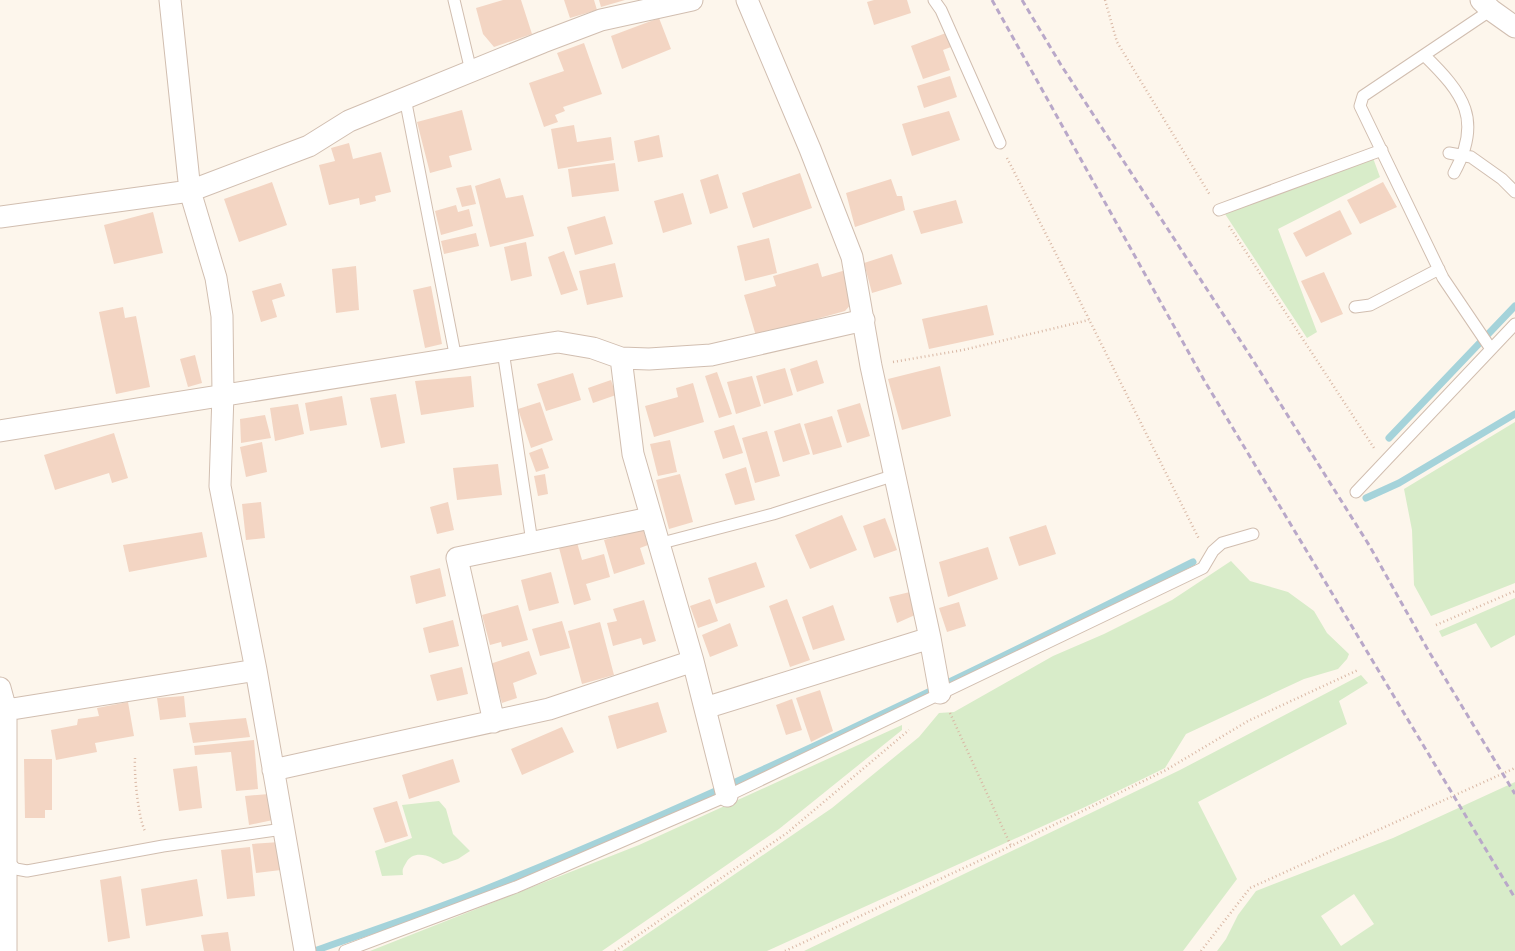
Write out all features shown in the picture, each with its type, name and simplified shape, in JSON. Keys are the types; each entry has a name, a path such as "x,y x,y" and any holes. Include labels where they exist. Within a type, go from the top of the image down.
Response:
{"street":[{"path":"170,0 190,191 216,278 221,308 223,394 220,486 256,670 305,951"},
{"path":"0,217 190,191 309,146 349,121 601,20 692,0"},
{"path":"747,0 810,149 852,257 871,366 944,701"},
{"path":"1486,5 1515,27"},
{"path":"0,431 223,394 558,342 593,348 621,358 649,359 711,354 864,320"},
{"path":"621,358 633,454 650,518 693,661 727,796"},
{"path":"494,722 457,558 650,518"},
{"path":"705,708 930,638"},
{"path":"273,770 549,709 693,661"},
{"path":"6,710 256,670"},
{"path":"0,688 6,710 6,951"}],"lane":[{"path":"454,0 471,71"},
{"path":"934,0 941,10 1000,143"},
{"path":"1486,5 1424,55 1363,96 1360,106 1438,269 1491,349"},
{"path":"1424,55 1452,84 1466,110 1469,132 1463,156 1454,173"},
{"path":"405,98 456,359"},
{"path":"1219,210 1382,150"},
{"path":"1449,153 1471,157 1502,179 1515,192"},
{"path":"1355,307 1370,305 1438,269"},
{"path":"1356,492 1515,324"},
{"path":"504,351 532,542"},
{"path":"658,544 773,514 895,475"},
{"path":"345,951 516,887 944,701 1203,568 1213,551 1222,542 1253,534"},
{"path":"6,860 16,869 27,871 163,846 283,829"}],"path":[{"path":"1105,0 1117,42 1219,210 1384,464"},
{"path":"1000,143 1200,541 1213,551"},
{"path":"871,366 963,350 1089,320"},
{"path":"1436,625 1515,591"},
{"path":"785,951 1011,846 1166,770 1248,721 1358,670"},
{"path":"944,701 1011,846"},
{"path":"615,951 787,833 910,729"},
{"path":"135,758 134,774 140,803 141,823 146,832 150,833"},
{"path":"1201,951 1250,888 1515,768"}],"green space":[{"path":"1373,158 1380,177 1278,229 1317,332 1307,338 1225,214"},
{"path":"1515,422 1515,583 1431,616 1414,585 1412,530 1404,489"},
{"path":"1231,561 1250,581 1288,592 1314,611 1327,633 1349,654 1347,659 1338,669 1304,679 1186,734 1165,768 1085,807 767,951 622,951 832,808 919,737 939,713 954,712 1053,656 1104,634 1172,600"},
{"path":"1515,598 1515,635 1491,648 1476,623 1442,637 1439,631"},
{"path":"1361,675 1368,683 1339,701 1347,724 1198,802 1237,879 1183,951 804,951 1180,770"},
{"path":"902,725 902,730 779,829 602,951 370,951 639,845"},
{"path":"1515,782 1515,951 1217,951 1226,939 1238,915 1256,891 1393,838","holes":["1354,894 1374,924 1341,946 1321,916"]},
{"path":"439,801 446,809 453,834 470,851 458,859 443,864 424,855 414,856 409,858 404,866 403,875 382,876 375,851 412,838 402,805"}],"building":[{"path":"503,0 521,0 532,34 494,47 483,34 476,8"},
{"path":"564,0 594,0 597,10 570,18"},
{"path":"599,0 625,0 601,7"},
{"path":"874,0 907,0 911,13 874,25 867,2"},
{"path":"659,18 671,49 622,69 611,36"},
{"path":"946,33 951,47 943,50 950,70 923,79 911,46"},
{"path":"584,43 602,94 563,107 565,111 555,115 558,122 544,127 529,83 564,71 557,53"},
{"path":"950,76 957,97 924,108 917,86"},
{"path":"462,110 472,150 449,156 452,167 430,173 417,122"},
{"path":"949,111 960,140 912,156 902,124"},
{"path":"574,125 577,142 611,137 614,160 558,169 551,129"},
{"path":"659,135 663,157 638,162 634,141"},
{"path":"349,143 353,159 381,152 391,192 375,196 376,201 360,205 359,198 329,205 319,165 335,161 331,148"},
{"path":"615,163 619,191 572,197 568,169"},
{"path":"800,173 812,208 753,228 742,193"},
{"path":"718,174 728,208 710,214 700,180"},
{"path":"500,178 506,198 523,195 534,236 490,247 475,186"},
{"path":"891,179 897,196 902,196 905,210 855,227 846,193"},
{"path":"272,182 287,225 239,242 224,199"},
{"path":"1383,182 1397,207 1360,224 1347,200"},
{"path":"471,185 476,204 462,207 456,188"},
{"path":"683,193 692,224 663,233 654,201"},
{"path":"956,200 963,223 921,234 913,211"},
{"path":"456,205 458,212 469,209 473,226 441,235 435,211"},
{"path":"1340,210 1352,234 1306,257 1293,233"},
{"path":"153,212 163,253 114,264 104,225"},
{"path":"605,216 613,244 575,255 567,227"},
{"path":"476,233 479,246 444,254 441,241"},
{"path":"769,238 777,273 745,281 737,246"},
{"path":"526,242 532,276 511,281 504,247"},
{"path":"564,251 578,290 561,295 548,257"},
{"path":"892,254 902,284 872,293 864,263"},
{"path":"615,263 623,297 587,305 579,271"},
{"path":"818,263 822,277 846,270 854,301 845,311 756,336 744,295 776,286 773,276"},
{"path":"356,266 359,310 336,313 332,269"},
{"path":"1324,272 1343,314 1321,323 1301,281"},
{"path":"281,283 285,296 272,300 277,317 261,322 252,291"},
{"path":"431,286 442,344 425,348 413,290"},
{"path":"987,305 994,335 929,349 922,319"},
{"path":"123,307 125,318 136,316 150,387 116,394 99,312"},
{"path":"195,355 202,383 188,387 180,359"},
{"path":"817,360 824,383 797,392 790,369"},
{"path":"940,366 951,416 902,430 888,379"},
{"path":"785,368 793,395 764,404 756,376"},
{"path":"717,372 732,414 719,418 705,376"},
{"path":"573,373 581,400 546,411 537,384"},
{"path":"471,376 474,407 421,415 415,381"},
{"path":"752,376 761,406 736,414 727,382"},
{"path":"611,380 616,395 593,403 588,388"},
{"path":"693,383 704,422 654,437 645,406 678,397 676,388"},
{"path":"396,394 405,443 381,448 370,398"},
{"path":"342,396 347,425 310,431 305,403"},
{"path":"540,402 553,440 531,448 518,409"},
{"path":"860,403 870,436 847,443 837,410"},
{"path":"298,404 304,434 275,441 270,408"},
{"path":"265,415 271,438 241,443 240,419"},
{"path":"832,416 842,447 813,455 804,424"},
{"path":"800,423 810,454 783,462 774,431"},
{"path":"734,425 743,453 723,459 714,431"},
{"path":"767,431 780,476 755,483 742,438"},
{"path":"114,433 128,478 112,483 109,473 55,490 44,455"},
{"path":"670,440 677,472 658,476 650,444"},
{"path":"262,442 267,472 246,477 240,447"},
{"path":"542,448 549,468 536,472 529,453"},
{"path":"498,464 502,495 457,500 453,468"},
{"path":"746,467 755,500 735,505 725,474"},
{"path":"545,474 548,494 538,496 534,476"},
{"path":"680,474 693,522 669,529 656,480"},
{"path":"261,502 265,538 246,540 242,504"},
{"path":"448,502 454,530 437,534 430,507"},
{"path":"842,515 857,550 810,569 795,535"},
{"path":"885,518 897,550 874,558 863,526"},
{"path":"1046,525 1056,554 1019,566 1009,537"},
{"path":"643,529 648,545 640,548 645,564 614,574 604,540"},
{"path":"202,532 207,557 129,572 123,545"},
{"path":"576,539 582,560 604,554 610,577 586,584 591,600 574,605 558,544"},
{"path":"988,547 998,579 948,597 939,562"},
{"path":"756,562 765,587 716,604 708,578"},
{"path":"440,568 446,596 416,604 410,576"},
{"path":"551,572 559,603 529,611 521,580"},
{"path":"910,592 915,615 897,623 889,597"},
{"path":"710,599 718,621 698,628 690,606"},
{"path":"787,599 810,660 790,667 769,606"},
{"path":"644,600 656,641 643,645 641,638 613,646 607,623 617,621 613,609"},
{"path":"959,602 966,626 947,632 939,608"},
{"path":"518,605 528,640 502,647 501,642 490,645 482,615"},
{"path":"833,605 845,640 813,650 802,617"},
{"path":"453,620 459,646 429,653 423,628"},
{"path":"562,621 570,648 540,656 532,629"},
{"path":"600,622 614,675 582,684 568,631"},
{"path":"730,623 738,646 710,657 702,635"},
{"path":"529,651 537,674 513,683 517,698 502,703 490,664"},
{"path":"462,667 468,694 437,701 430,675"},
{"path":"820,690 833,731 811,742 796,698"},
{"path":"184,696 186,717 160,720 157,698"},
{"path":"792,699 802,730 786,735 776,705"},
{"path":"128,702 134,736 95,743 97,752 56,760 51,730 77,725 78,719 99,716 97,708"},
{"path":"658,702 667,732 617,749 608,716"},
{"path":"246,718 250,737 193,743 189,723"},
{"path":"562,727 574,752 522,775 511,749"},
{"path":"254,740 258,789 236,791 231,752 195,755 194,746"},
{"path":"24,759 52,759 52,810 45,810 45,818 25,818"},
{"path":"453,759 460,782 409,799 402,775"},
{"path":"197,766 202,808 179,811 173,769"},
{"path":"269,794 273,820 249,825 245,796"},
{"path":"397,801 408,836 385,843 373,808"},
{"path":"280,842 281,870 256,873 252,844"},
{"path":"250,847 255,896 227,899 221,850"},
{"path":"121,876 130,938 108,942 100,880"},
{"path":"197,879 203,916 146,926 141,889"},
{"path":"228,932 231,951 204,951 201,935"}],"waterway":[{"path":"1389,438 1515,306"},
{"path":"1366,498 1399,483 1515,414"},
{"path":"314,951 469,896 669,812 845,732 1193,562"}],"railway":[{"path":"992,0 1204,380 1515,898"},
{"path":"1022,0 1061,65 1251,357 1369,545 1428,650 1515,794"}]}
